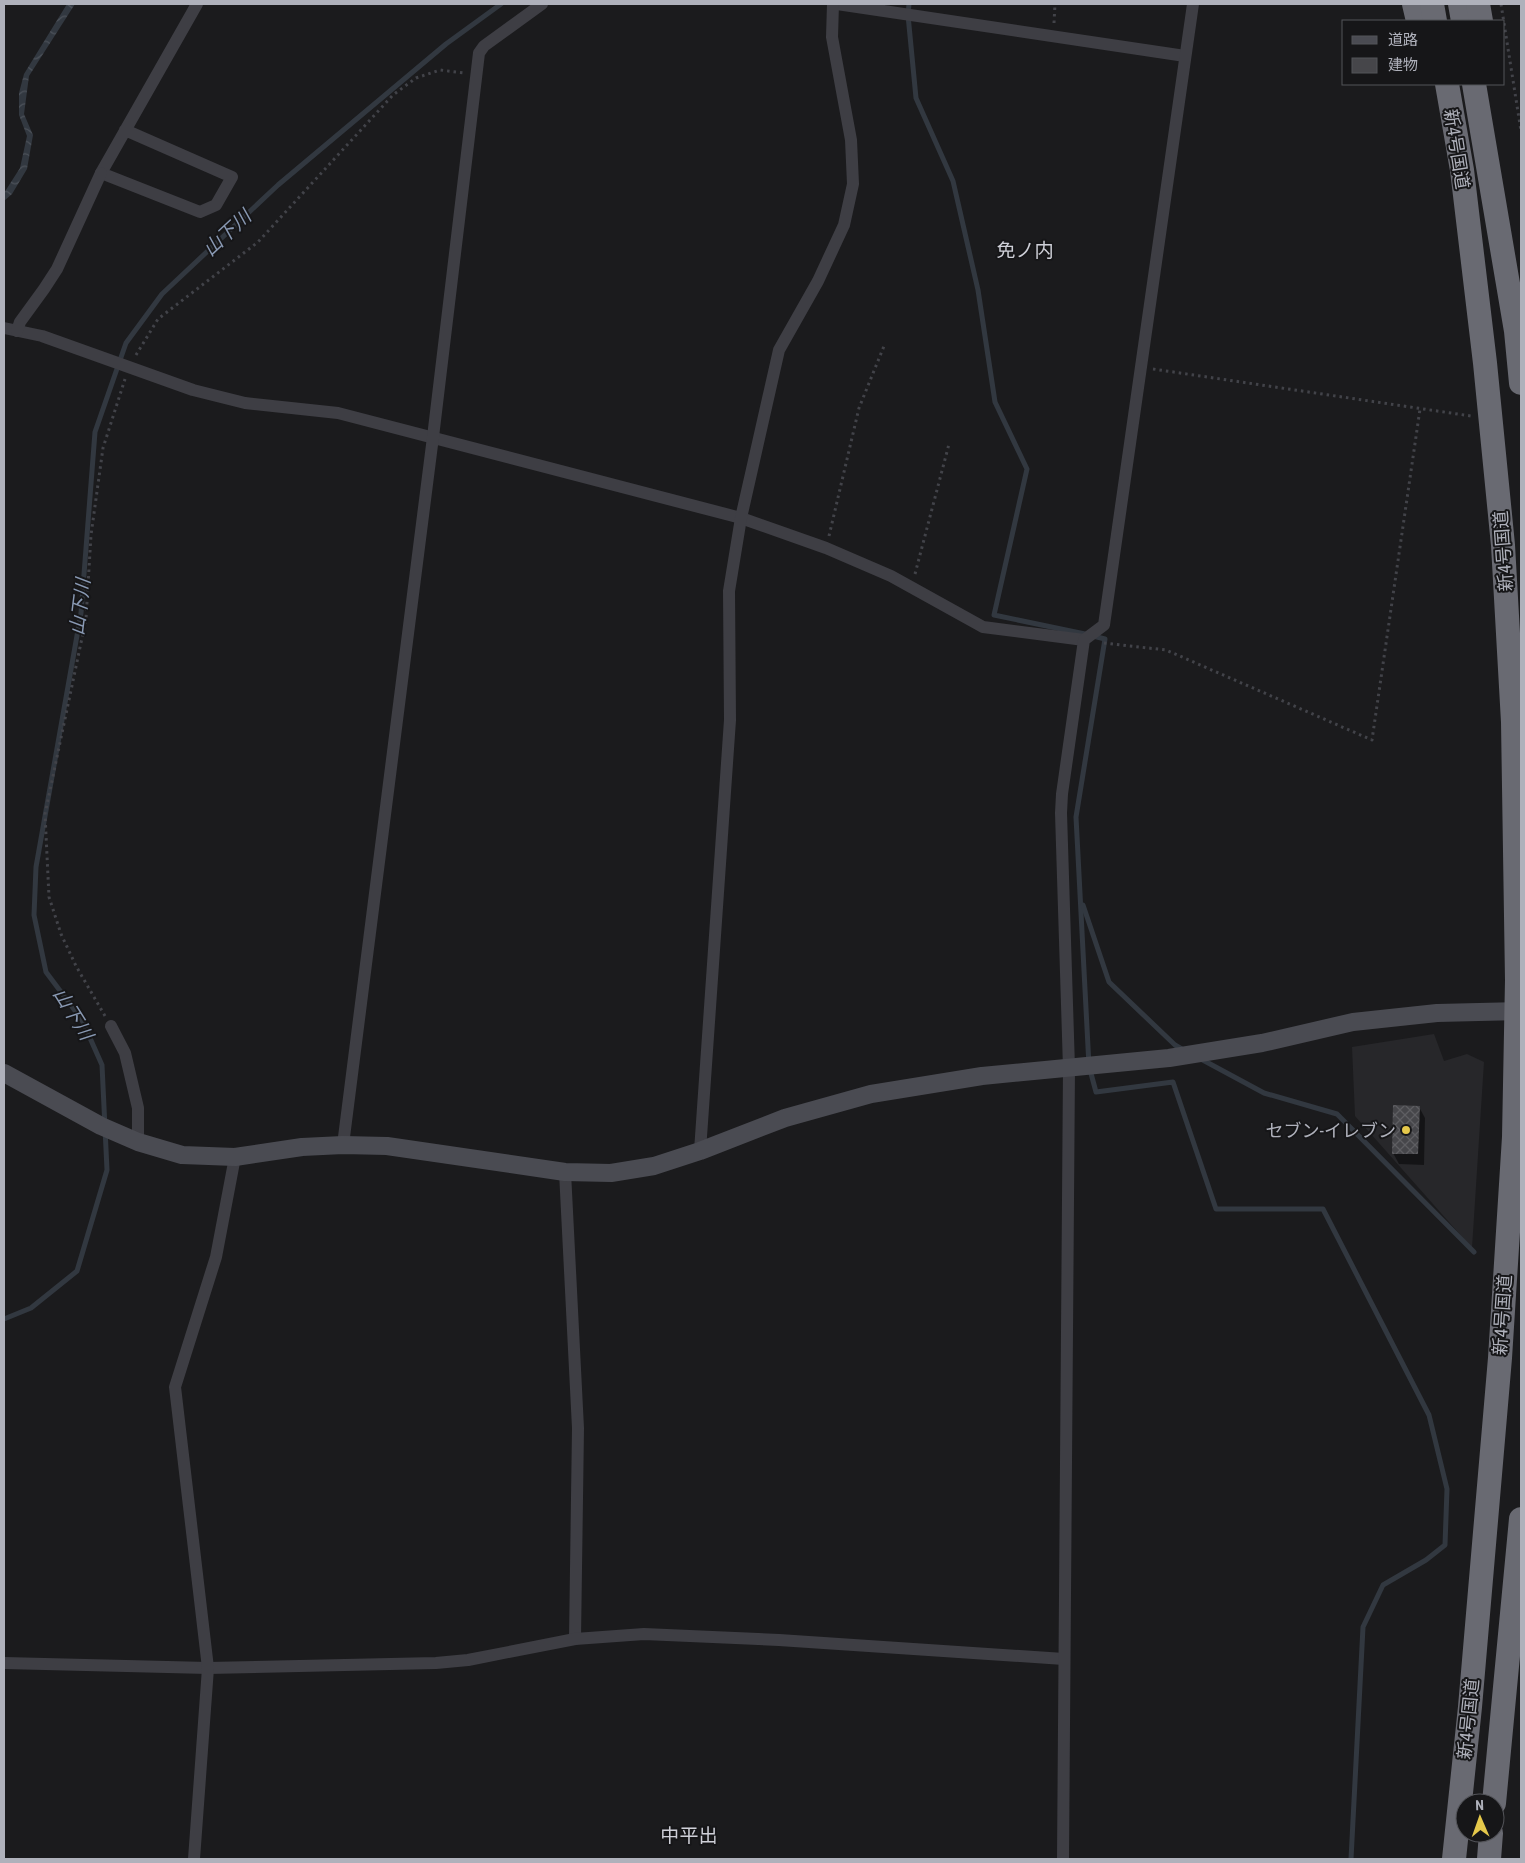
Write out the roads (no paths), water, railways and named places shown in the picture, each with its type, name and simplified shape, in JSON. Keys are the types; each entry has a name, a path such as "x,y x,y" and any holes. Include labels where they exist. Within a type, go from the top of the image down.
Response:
{"highway":[{"path":"1414,4 1418,20"},
{"path":"1432,4 1435,20"},
{"path":"1460,4 1463,20"},
{"path":"1478,4 1480,20"},
{"path":"1432,85 1441,123 1462,170"},
{"name":"新4号国道","path":"1446,85 1462,170 1485,364 1503,545 1513,722 1519,1011 1514,1136 1500,1358 1470,1707 1454,1859"},
{"name":"新4号国道","path":"1474,85 1516,331 1521,383"},
{"path":"1490,85 1508,208 1516,331"},
{"name":"新4号国道","path":"1495,1793 1521,1519"},
{"path":"1489,1859 1490,1843"}],"street":[{"path":"17,331 20,322 57,268 101,174 197,4"},
{"path":"343,1145 480,53 484,46 542,4"},
{"path":"700,1151 730,720 728,591 741,518 779,350 818,281 844,225 853,184 851,140 832,37 833,4"},
{"path":"837,4 1185,56"},
{"path":"4,328 42,336 193,390 245,403 338,413 741,518 826,548 891,576 983,627 1084,640 1104,625 1193,4"},
{"path":"101,174 200,212 216,205 232,177 125,130"},
{"path":"1063,1859 1069,1068 1062,794 1084,640"},
{"path":"4,1073 101,1126 138,1142 182,1156 234,1157 302,1147 343,1145 386,1146 565,1172 611,1173 654,1166 700,1151 785,1118 871,1094 982,1076 1169,1058 1262,1043 1353,1022 1437,1013 1519,1011"},
{"path":"111,1026 125,1053 138,1108 138,1142"},
{"path":"194,1859 208,1668 175,1387 216,1257 234,1157"},
{"path":"565,1172 578,1428 575,1639"},
{"path":"4,1663 208,1668 436,1663 468,1660 575,1639 644,1634 778,1640 1064,1659"}],"water":[{"path":"67,4 75,4 29,76 24,114 33,135 27,169 12,194 4,201 4,193 20,168 27,136 19,115 19,93 24,74"}],"waterway":[{"name":"山下川","path":"4,1319 31,1308 77,1271 107,1170 102,1065 82,1020 46,972 34,915 36,867 81,613 95,432 126,343 162,294 278,185 446,44 501,4"},
{"path":"909,4 908,15 916,98 953,181 978,290 995,402 1027,469 994,615 1085,634"},
{"path":"1093,636 1105,639 1076,817 1089,1066 1096,1092 1173,1082 1216,1209 1323,1209 1429,1415 1447,1489 1445,1545 1426,1560 1383,1585 1363,1627 1351,1859"},
{"path":"1083,905 1109,982 1175,1045 1185,1051"},
{"path":"1199,1058 1264,1093 1337,1114 1474,1252"}],"place":[{"name":"セブン-イレブン","path":"1406,1130"}],"district":[{"name":"免ノ内","path":"1025,250"},
{"name":"中平出","path":"689,1835"}]}
